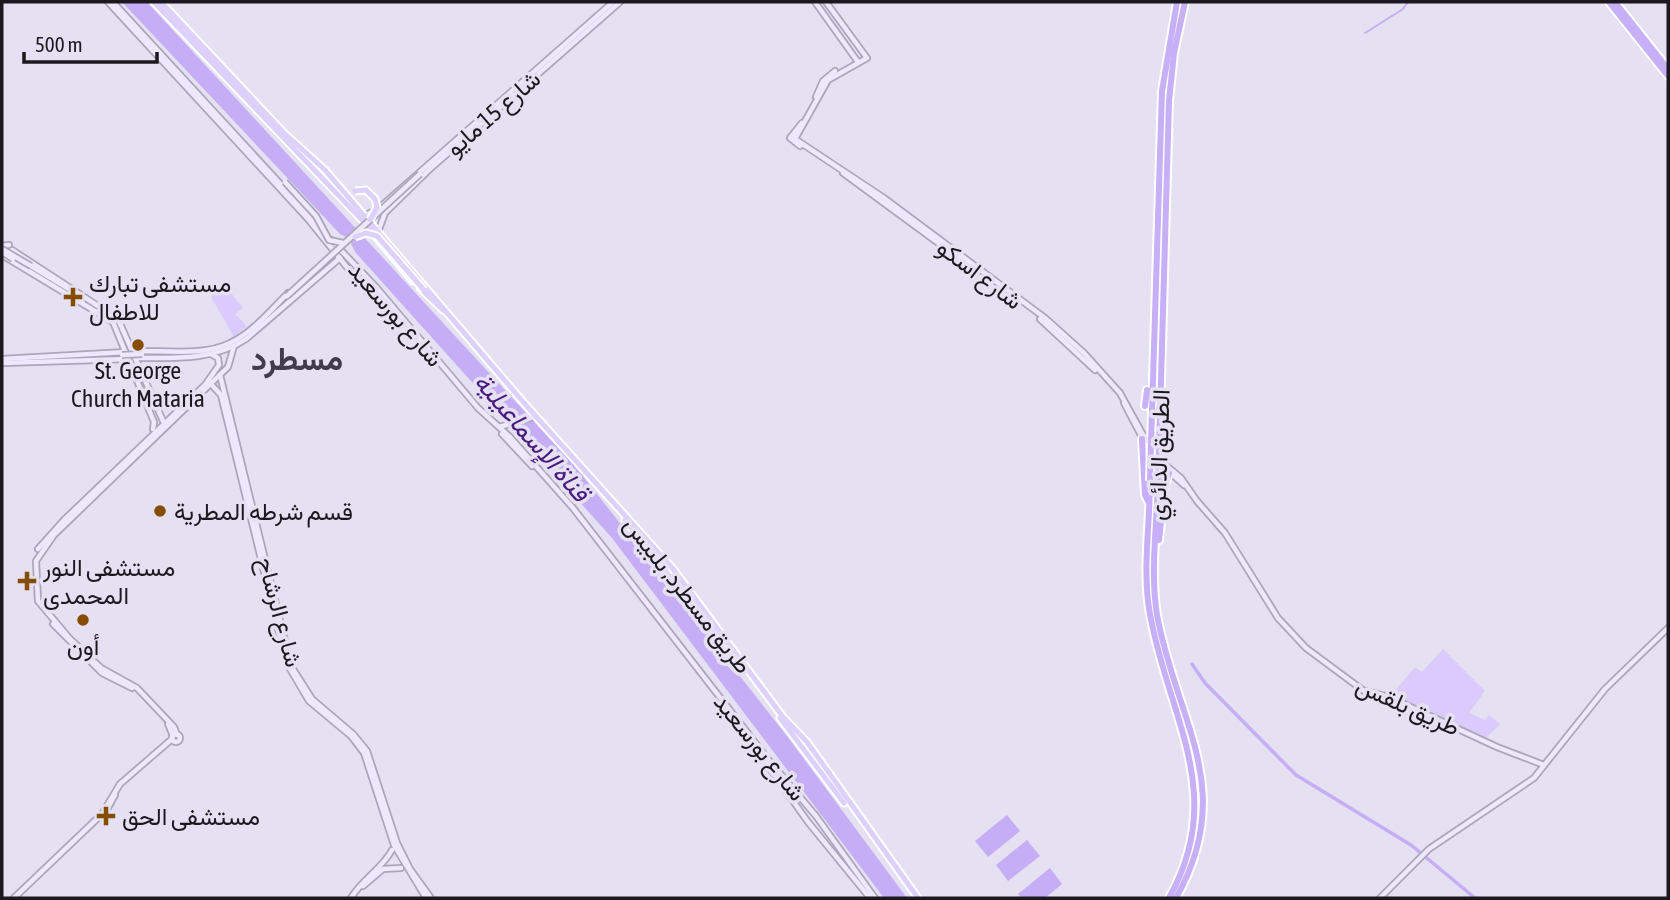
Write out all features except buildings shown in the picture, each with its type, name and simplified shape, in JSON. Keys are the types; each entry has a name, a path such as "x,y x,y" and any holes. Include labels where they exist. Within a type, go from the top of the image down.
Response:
{"highway":[{"name":"الطريق الدائري","path":"1174,896 1199,839 1203,782 1192,729 1159,621 1156,599 1154,481 1146,441 1153,344 1163,79 1177,2"},
{"name":"الطريق الدائري","path":"1184,874 1192,829 1195,784 1150,613 1150,504 1159,450 1171,85 1185,2"},
{"path":"1609,2 1668,76"},
{"path":"1615,2 1668,69"},
{"path":"1144,406 1153,344"},
{"path":"1162,379 1166,444"},
{"path":"1146,441 1145,495 1150,504"},
{"path":"1157,545 1169,473"}],"main road":[{"name":"شارع بورسعيد","path":"111,2 373,284 478,408 503,428 595,533 820,821 872,898"},
{"name":"شارع بورسعيد","path":"111,2 341,258 374,300 423,349 476,410 503,434 573,512 750,741 804,817 872,898"},
{"path":"154,2 363,221 383,248 440,305"},
{"path":"161,2 284,133 324,168 440,305"},
{"name":"شارع 15 مايو","path":"380,234 381,220 429,166 612,2"},
{"name":"شارع 15 مايو","path":"367,218 620,2"},
{"path":"815,2 858,61 866,57 826,2"},
{"name":"شارع اسكو","path":"858,61 833,72 822,85 811,116 793,138 911,221 1035,315 1077,351 1119,396 1146,441"},
{"path":"312,169 318,163"},
{"path":"280,300 288,297 355,237 429,166"},
{"path":"318,175 324,168"},
{"path":"267,169 285,182 316,216 329,240 344,243"},
{"path":"367,218 420,175"},
{"path":"279,311 288,297 376,210 375,199 366,190 355,191 352,204"},
{"path":"372,213 374,221 381,220"},
{"path":"355,237 366,233 377,236 440,305"},
{"path":"380,234 387,245 383,248"},
{"path":"2,250 11,247 117,318 154,422 153,429"},
{"path":"383,248 395,254 432,294"},
{"path":"200,353 232,342 333,249"},
{"path":"2,250 19,265 113,322 161,419 154,422"},
{"path":"2,250 75,298"},
{"path":"328,255 334,260"},
{"path":"19,265 24,258"},
{"path":"2,361 211,354 234,346 279,311 334,260 341,258"},
{"path":"30,267 79,293"},
{"path":"366,290 371,291 373,284"},
{"path":"374,300 377,294 382,295"},
{"name":"طريق مسطرد, بلبيس","path":"440,305 532,418 585,471 805,745"},
{"name":"طريق مسطرد, بلبيس","path":"440,305 678,576 916,898"},
{"path":"174,738 170,727 142,696 101,668 62,630 36,598 36,564 41,550 214,386 231,360 234,346"},
{"path":"211,354 219,359"},
{"path":"219,359 224,356 231,360"},
{"path":"118,680 99,671 56,627 33,595 33,564 38,548 202,388 218,368 219,359"},
{"path":"220,375 248,495"},
{"path":"214,386 222,383"},
{"path":"214,386 224,403 248,495"},
{"path":"503,428 532,418"},
{"path":"1146,441 1169,473 1189,491"},
{"path":"1146,441 1189,491"},
{"name":"طريق بلقس","path":"1189,491 1230,540 1285,627 1306,648 1362,690 1389,697 1495,747 1544,765"},
{"name":"شارع الرشاح","path":"248,495 291,666 312,699 362,744 371,759 400,850 429,898"},
{"path":"667,573 671,572 668,564"},
{"path":"677,585 673,577 678,576"},
{"path":"1380,898 1422,855 1521,788 1544,765 1605,688 1668,628"},
{"path":"43,872 103,813 118,786 174,738"},
{"path":"16,898 106,814 121,786 174,738"},
{"path":"804,817 811,817 811,811"},
{"path":"812,827 813,821 820,821"},
{"path":"353,898 359,887 386,861 392,850"},
{"path":"386,861 389,867"},
{"path":"353,898 375,875 389,867 401,867"}],"shaded area":[{"path":"225,286 243,308 235,314 247,326 234,337 211,297"},
{"path":"1443,649 1485,691 1469,713 1485,720 1489,715 1500,724 1486,738 1390,697 1415,667 1422,672"}],"water":[{"name":"قناة الإسماعيلية","path":"122,2 147,2 575,466 787,736 907,898 884,898 612,538 356,253 348,238 340,234"},
{"path":"1007,815 1020,831 988,857 975,841"},
{"path":"1027,840 1040,856 1008,881 996,865"},
{"path":"1050,868 1062,884 1045,898 1022,898 1018,894"}],"waterway":[{"path":"1365,33 1403,9 1408,2"},
{"path":"1192,664 1205,683 1296,775 1411,845 1475,898"}],"place":[{"name":"مستشفى تبارك للاطفال","path":"73,297"},
{"name":"St. George Church Mataria","path":"138,345"},
{"name":"قسم شرطه المطرية","path":"160,511"},
{"name":"مستشفى النور المحمدى","path":"27,581"},
{"name":"أون","path":"83,620"},
{"name":"مستشفى الحق","path":"106,816"}],"district":[{"name":"مسطرد","path":"297,358"}]}
